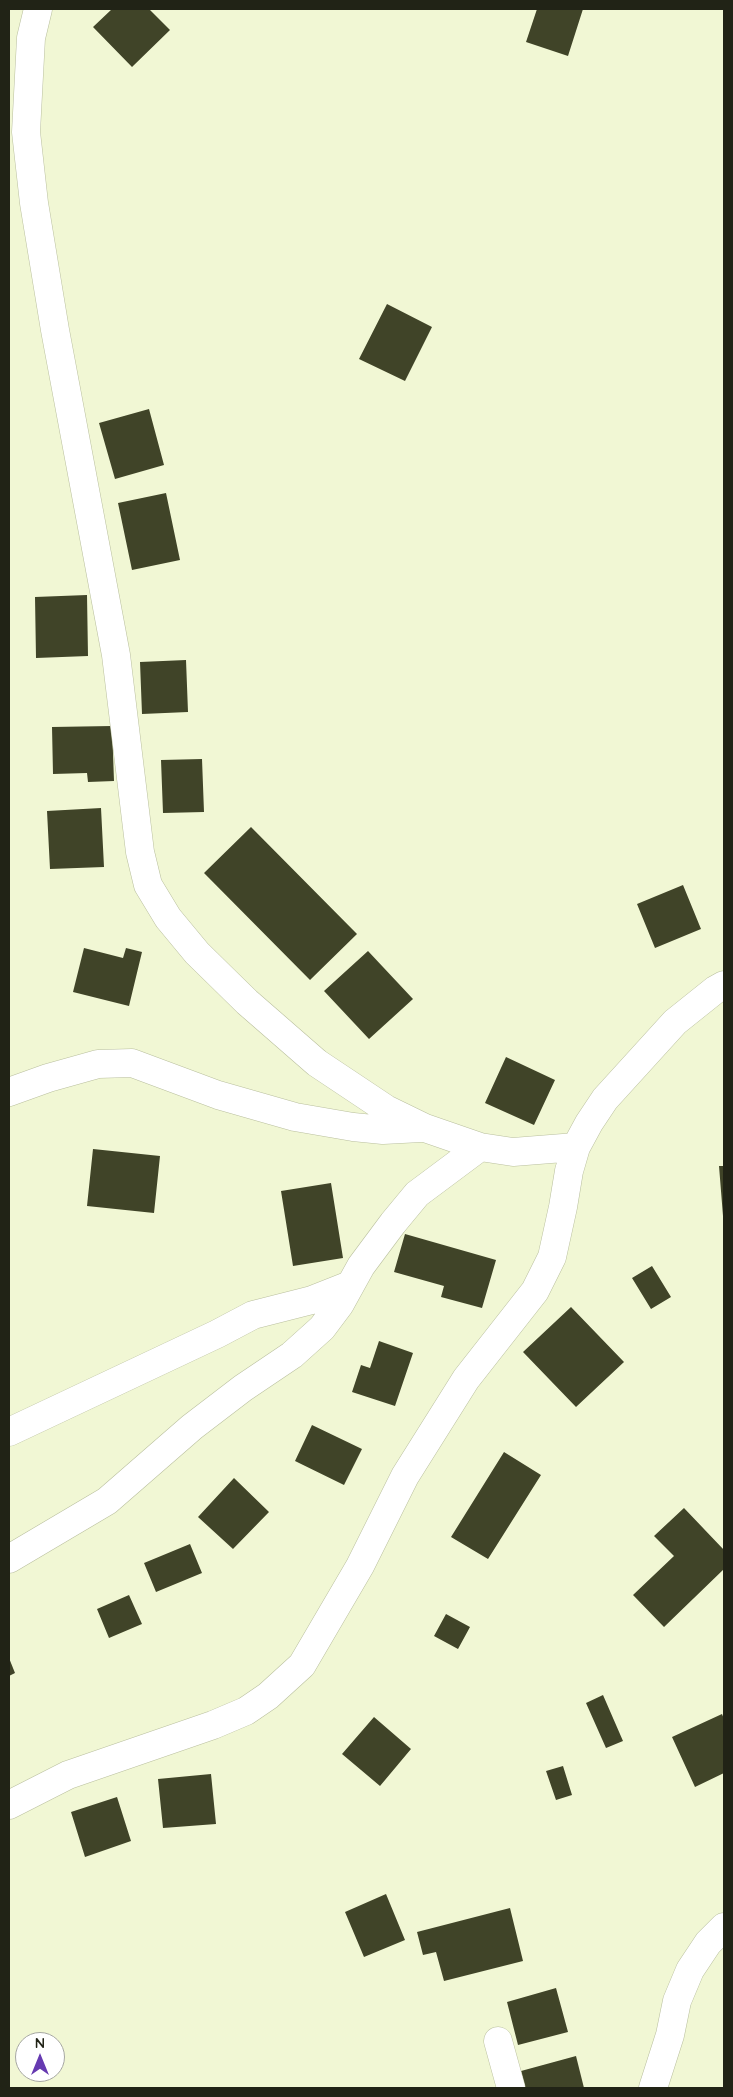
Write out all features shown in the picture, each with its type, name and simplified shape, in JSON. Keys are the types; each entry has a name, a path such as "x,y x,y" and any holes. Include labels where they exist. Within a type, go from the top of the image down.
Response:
{"street":[{"path":"38,9 31,38 26,132 34,203 55,330 116,655 140,852 148,885 174,925 197,953 247,1002 348,1086 386,1109 425,1128 480,1147 513,1152 576,1147"},
{"path":"9,140 34,203"},
{"path":"9,1805 68,1775 213,1725 246,1710 268,1696 302,1665 360,1566 405,1476 466,1379 535,1291 552,1257 564,1207 569,1171 576,1147 605,1099 675,1022 724,985"},
{"path":"9,1092 48,1078 98,1064 132,1062 218,1095 295,1117 383,1130 425,1128"},
{"path":"9,1559 107,1501 192,1427 292,1354 322,1328 340,1304 360,1266 417,1194 480,1147"},
{"path":"9,1432 217,1334 253,1315 312,1300 350,1285"},
{"path":"653,2088 670,2035 677,2001 690,1970 708,1943 724,1927"},
{"path":"498,2041 511,2088"}],"building":[{"path":"112,9 149,9 170,30 132,67 93,27"},
{"path":"537,9 583,9 568,56 526,42"},
{"path":"387,304 432,327 405,381 359,359"},
{"path":"149,409 164,465 115,479 99,423"},
{"path":"166,493 180,560 132,570 118,503"},
{"path":"87,595 88,656 36,658 35,597"},
{"path":"186,660 188,712 142,714 140,662"},
{"path":"112,726 114,781 88,782 87,773 53,774 52,727"},
{"path":"202,759 204,812 163,813 161,760"},
{"path":"101,808 104,867 50,869 47,811"},
{"path":"251,827 357,934 310,980 204,873"},
{"path":"683,885 701,929 655,948 637,904"},
{"path":"84,948 123,958 126,948 142,952 129,1006 73,992"},
{"path":"368,951 413,999 369,1039 324,991"},
{"path":"506,1057 555,1080 534,1125 485,1103"},
{"path":"93,1149 160,1156 154,1213 87,1206"},
{"path":"719,1166 724,1166 724,1216 723,1216"},
{"path":"331,1183 343,1258 293,1266 281,1191"},
{"path":"405,1234 496,1260 482,1308 441,1297 444,1286 394,1272"},
{"path":"652,1266 671,1297 651,1309 632,1278"},
{"path":"571,1307 624,1362 576,1407 523,1352"},
{"path":"379,1341 413,1353 395,1406 352,1392 361,1365 370,1368"},
{"path":"312,1425 362,1449 344,1485 295,1461"},
{"path":"504,1452 541,1475 488,1559 451,1537"},
{"path":"234,1478 269,1512 233,1549 198,1517"},
{"path":"684,1508 724,1550 724,1569 664,1627 633,1595 674,1556 654,1536"},
{"path":"190,1544 202,1573 156,1592 144,1563"},
{"path":"129,1595 142,1624 109,1638 97,1609"},
{"path":"446,1614 470,1627 458,1649 434,1636"},
{"path":"9,1658 15,1673 9,1676"},
{"path":"603,1695 623,1741 606,1748 586,1703"},
{"path":"722,1714 724,1719 724,1773 695,1787 672,1737"},
{"path":"374,1717 411,1749 380,1786 342,1754"},
{"path":"563,1766 572,1795 556,1800 546,1771"},
{"path":"211,1774 216,1824 163,1828 158,1779"},
{"path":"117,1797 131,1841 85,1857 71,1812"},
{"path":"386,1894 405,1940 364,1957 345,1912"},
{"path":"510,1908 523,1961 444,1981 436,1952 423,1955 417,1932"},
{"path":"556,1988 568,2032 518,2045 507,2002"},
{"path":"576,2056 584,2088 525,2088 521,2071"}]}
